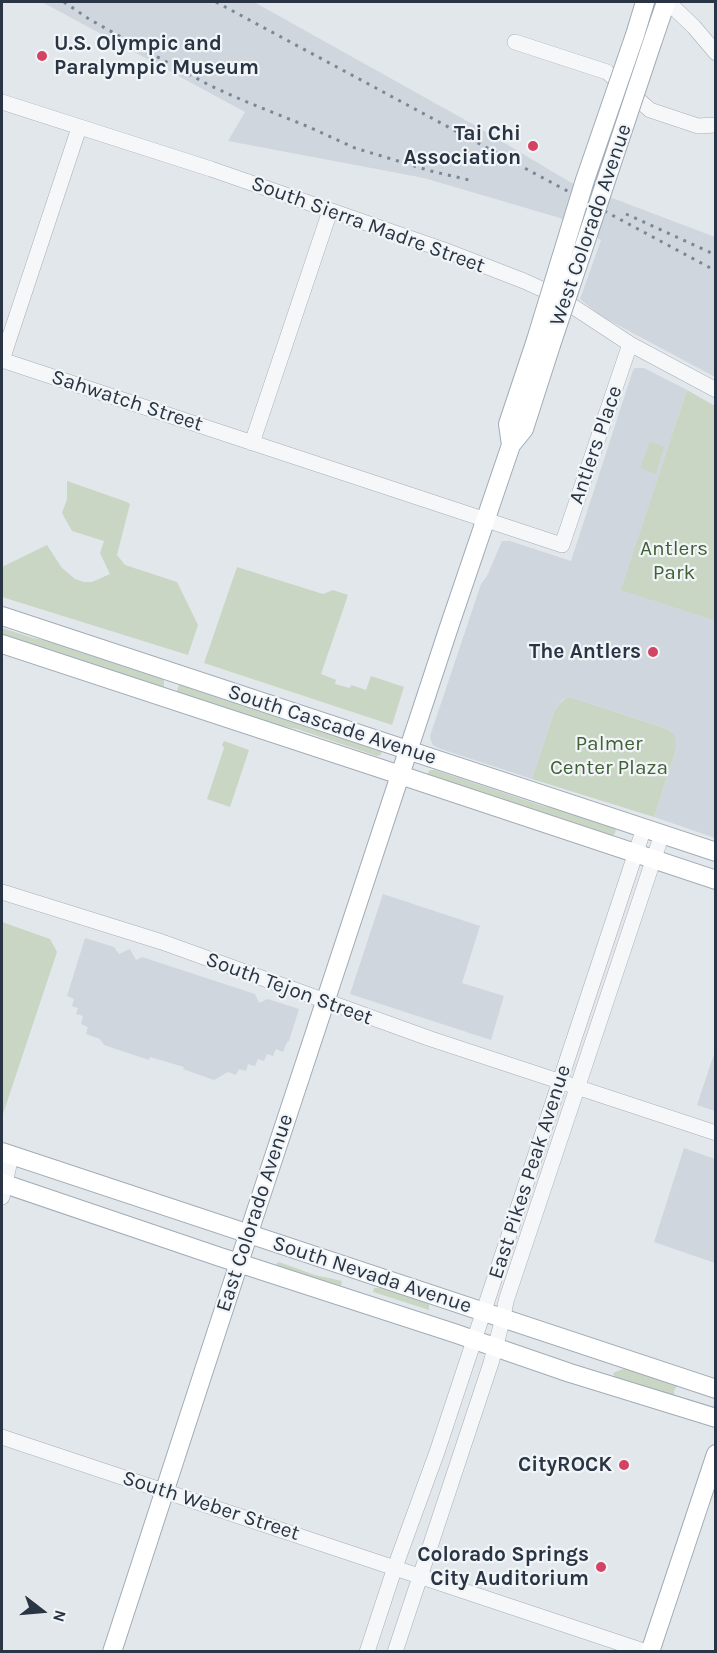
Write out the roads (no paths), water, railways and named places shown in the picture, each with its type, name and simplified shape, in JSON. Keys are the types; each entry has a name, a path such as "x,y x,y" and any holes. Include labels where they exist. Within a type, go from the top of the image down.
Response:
{"main road":[{"name":"West Colorado Avenue","path":"401,776 511,446 524,429 585,180 645,2"},
{"name":"West Colorado Avenue","path":"544,342 667,2"},
{"name":"South Cascade Avenue","path":"2,616 716,852"},
{"name":"South Cascade Avenue","path":"2,644 716,880"},
{"name":"East Colorado Avenue","path":"112,1652 401,776"},
{"name":"South Nevada Avenue","path":"6,1154 716,1389"},
{"name":"South Nevada Avenue","path":"3,1188 239,1263 570,1373 716,1418"},
{"path":"570,1373 600,1371 606,1367 612,1354"},
{"path":"649,1652 716,1454"}],"street":[{"path":"667,2 694,27 716,53"},
{"path":"515,42 607,72 650,110 698,126 716,125"},
{"name":"South Sierra Madre Street","path":"2,102 211,169 444,250 524,281 557,296 630,344 716,390"},
{"path":"2,360 79,128"},
{"path":"252,443 330,211"},
{"name":"Antlers Place","path":"486,520 562,545 630,344"},
{"name":"Sahwatch Street","path":"2,360 486,520"},
{"path":"166,699 175,673"},
{"name":"East Pikes Peak Avenue","path":"367,1652 437,1452 644,828"},
{"name":"East Pikes Peak Avenue","path":"395,1652 496,1348 506,1301 662,834"},
{"name":"South Tejon Street","path":"2,892 162,942 431,1040 716,1133"},
{"path":"614,922 631,928"},
{"path":"3,1188 6,1154"},
{"path":"525,1189 541,1195"},
{"name":"South Weber Street","path":"2,1437 649,1652"}],"railway":[{"path":"64,2 139,47 242,100 355,148 469,180"},
{"path":"216,2 716,271"},
{"path":"626,214 716,255"}],"place":[{"name":"U.S. Olympic and Paralympic Museum","path":"42,56"},
{"name":"Tai Chi Association","path":"533,146"},
{"name":"The Antlers","path":"653,652"},
{"name":"CityROCK","path":"624,1465"},
{"name":"Colorado Springs City Auditorium","path":"601,1567"}],"park label":[{"name":"Antlers Park","path":"674,561"},
{"name":"Palmer Center Plaza","path":"609,756"}]}
